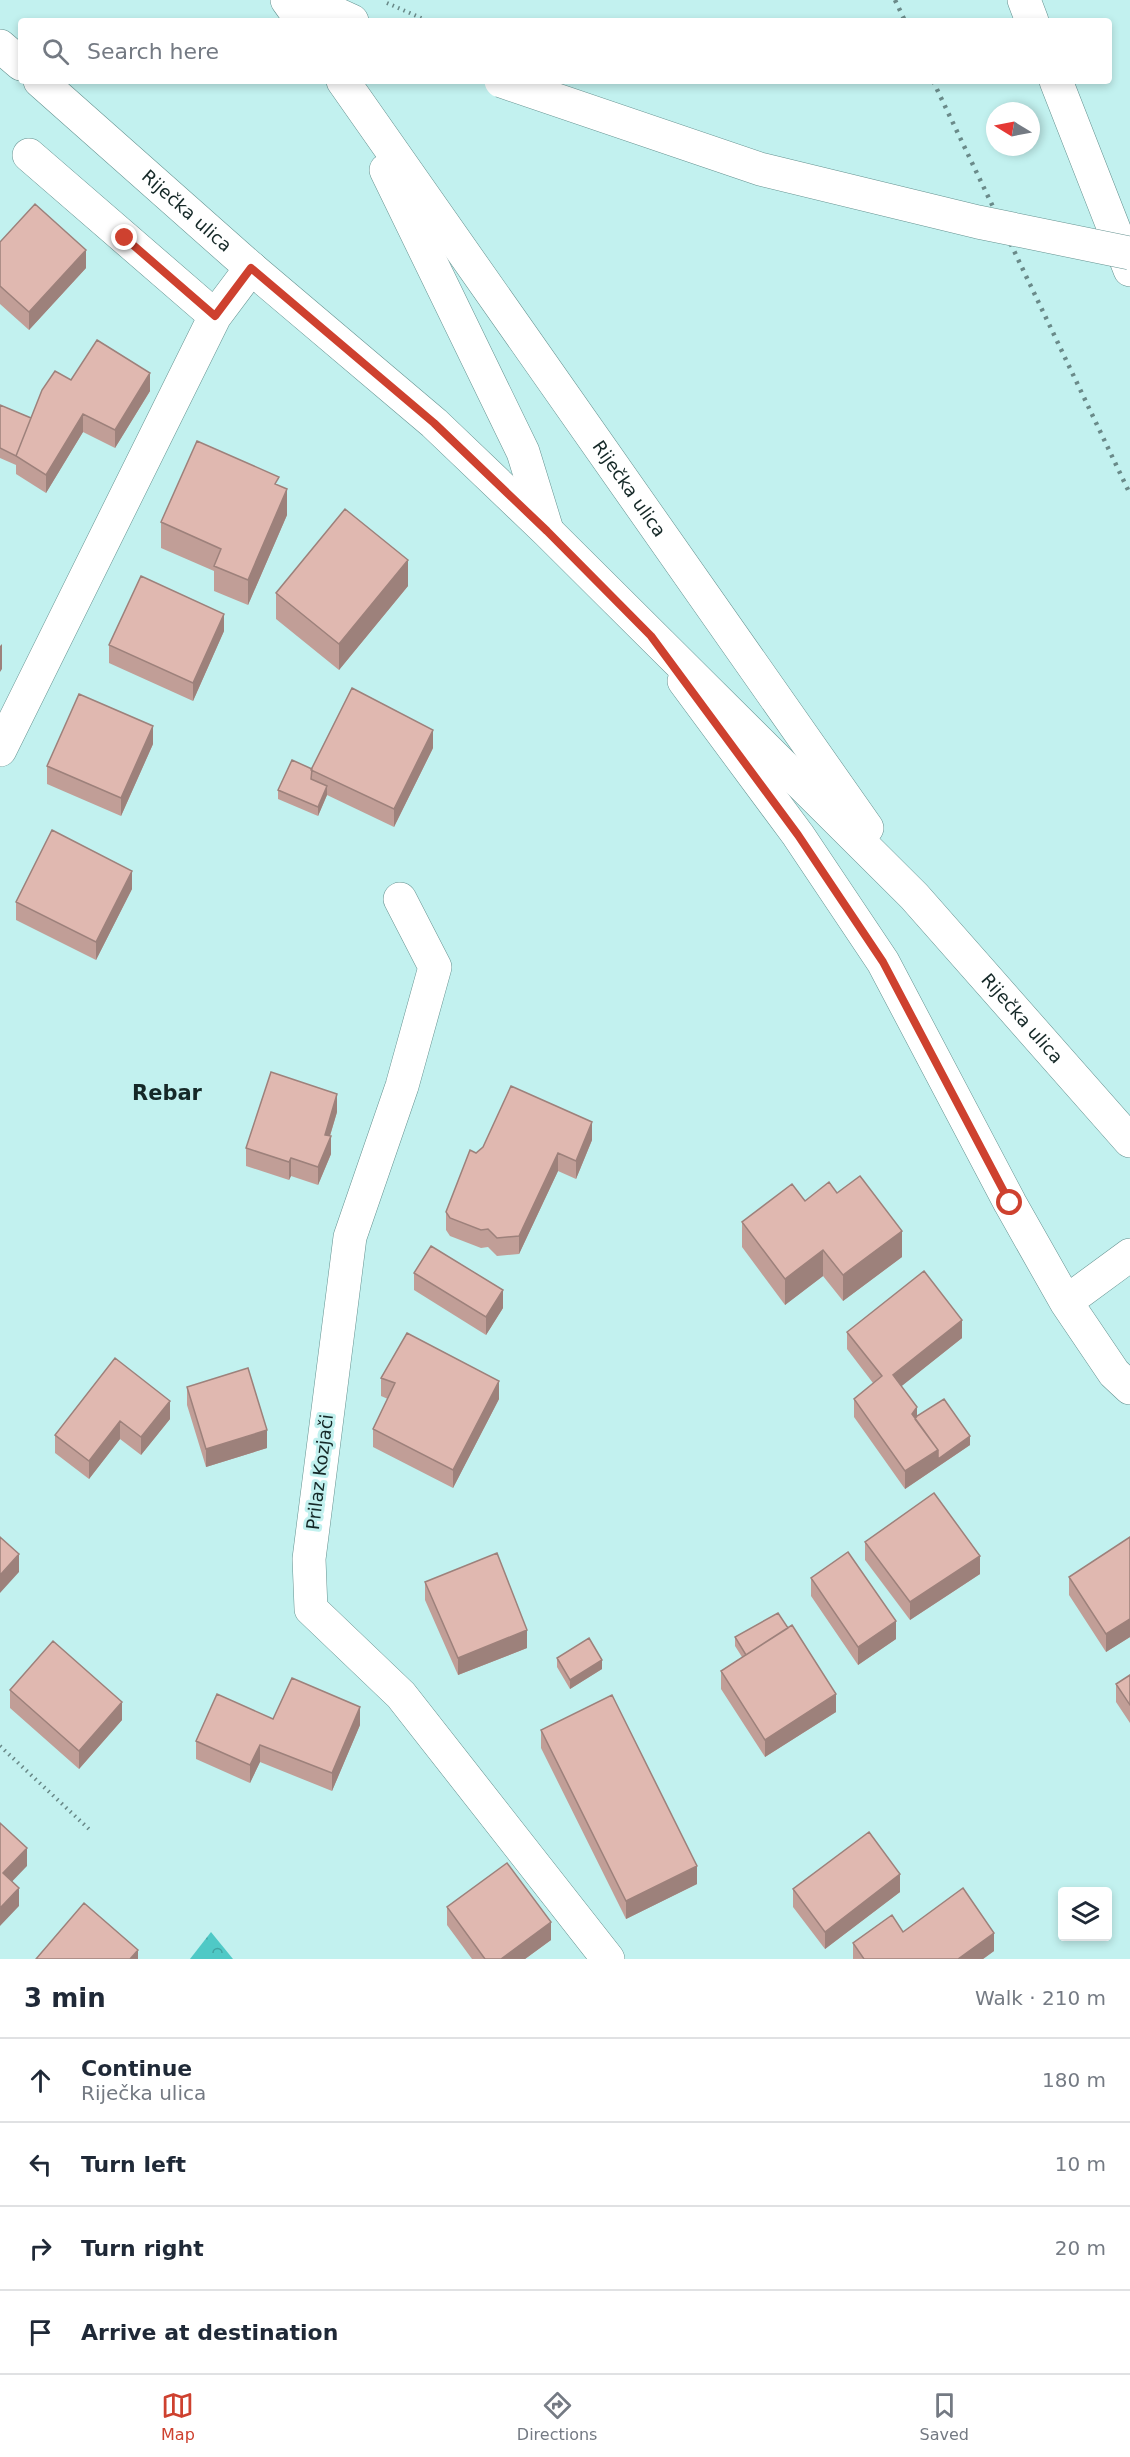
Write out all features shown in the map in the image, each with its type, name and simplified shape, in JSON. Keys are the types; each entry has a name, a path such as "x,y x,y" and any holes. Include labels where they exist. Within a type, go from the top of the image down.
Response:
{"street":[{"path":"287,0 300,18"},
{"path":"306,0 345,18"},
{"path":"1024,0 1031,18"},
{"path":"0,45 18,61"},
{"name":"Riječka ulica","path":"43,84 251,268 434,423 547,531 914,896 1130,1141"},
{"path":"345,84 523,452 547,531"},
{"name":"Riječka ulica","path":"346,84 914,896"},
{"path":"510,84 760,170 978,222 1130,252"},
{"path":"1057,84 1130,270"},
{"path":"29,155 215,316"},
{"path":"0,750 215,316 251,268"},
{"name":"Riječka ulica","path":"651,636 798,835 883,962 1010,1203 1066,1302 1114,1373 1130,1388"},
{"name":"Prilaz Kozjači","path":"400,899 435,966 402,1086 350,1237 309,1559 311,1610 401,1695 608,1959"},
{"path":"1066,1302 1130,1255"}],"path":[{"path":"379,0 421,18"},
{"path":"0,1746 90,1830"}],"green space":[{"path":"211,1932 233,1959 190,1959"}],"building":[{"path":"35,204 86,250 29,312 0,286 0,242"},
{"path":"97,340 150,373 115,430 83,414 46,475 16,456 42,390 55,371 71,380"},
{"path":"0,405 31,418 16,456 0,448"},
{"path":"197,441 279,477 275,484 287,489 248,580 214,566 221,549 161,522"},
{"path":"345,509 408,560 339,644 276,593"},
{"path":"141,576 224,614 193,683 109,645"},
{"path":"352,688 433,730 394,809 311,770"},
{"path":"79,694 153,726 121,798 47,766"},
{"path":"292,760 312,769 311,779 327,786 318,807 278,790"},
{"path":"52,830 132,871 96,942 16,902"},
{"path":"271,1072 337,1094 325,1135 331,1136 318,1167 291,1158 289,1162 246,1148"},
{"path":"511,1086 592,1122 576,1161 558,1153 519,1236 497,1238 488,1229 481,1230 450,1218 446,1212 470,1150 476,1153 483,1147"},
{"path":"860,1176 902,1231 843,1275 823,1250 785,1279 742,1222 792,1184 805,1201 829,1182 837,1193"},
{"path":"431,1246 503,1290 486,1317 414,1273"},
{"path":"924,1271 962,1320 893,1375 917,1407 912,1414 938,1450 905,1471 854,1399 882,1376 847,1332"},
{"path":"407,1333 499,1381 453,1470 373,1429 395,1383 381,1378"},
{"path":"115,1358 170,1401 141,1437 120,1421 89,1461 55,1435"},
{"path":"248,1368 267,1430 206,1449 187,1387"},
{"path":"944,1399 970,1436 938,1459 938,1450 915,1419"},
{"path":"934,1493 980,1556 910,1602 865,1542"},
{"path":"0,1537 19,1554 0,1575"},
{"path":"1130,1537 1130,1619 1106,1634 1069,1577"},
{"path":"848,1552 896,1621 858,1647 811,1578"},
{"path":"497,1553 527,1630 458,1658 425,1582"},
{"path":"778,1613 788,1628 746,1655 735,1637"},
{"path":"792,1625 836,1694 765,1740 721,1671"},
{"path":"589,1638 602,1660 570,1680 557,1658"},
{"path":"53,1641 122,1702 79,1751 10,1690"},
{"path":"1130,1675 1130,1705 1116,1684"},
{"path":"292,1678 360,1707 332,1773 260,1745 250,1765 196,1741 217,1694 273,1719"},
{"path":"612,1695 697,1866 626,1901 541,1730"},
{"path":"0,1823 27,1848 3,1873 19,1888 0,1908"},
{"path":"869,1832 900,1874 825,1932 793,1889"},
{"path":"507,1863 551,1922 501,1959 485,1959 447,1907"},
{"path":"963,1888 994,1933 958,1959 864,1959 853,1943 892,1915 903,1932"},
{"path":"84,1903 138,1950 130,1959 36,1959"}],"railway":[{"path":"895,0 904,18"},
{"path":"934,84 1130,494"}],"district":[{"name":"Rebar","path":"167,1093"}],"route":[{"path":"125,238 215,316 251,268 434,423 547,531 651,636 798,835 883,962 1010,1203"}]}
